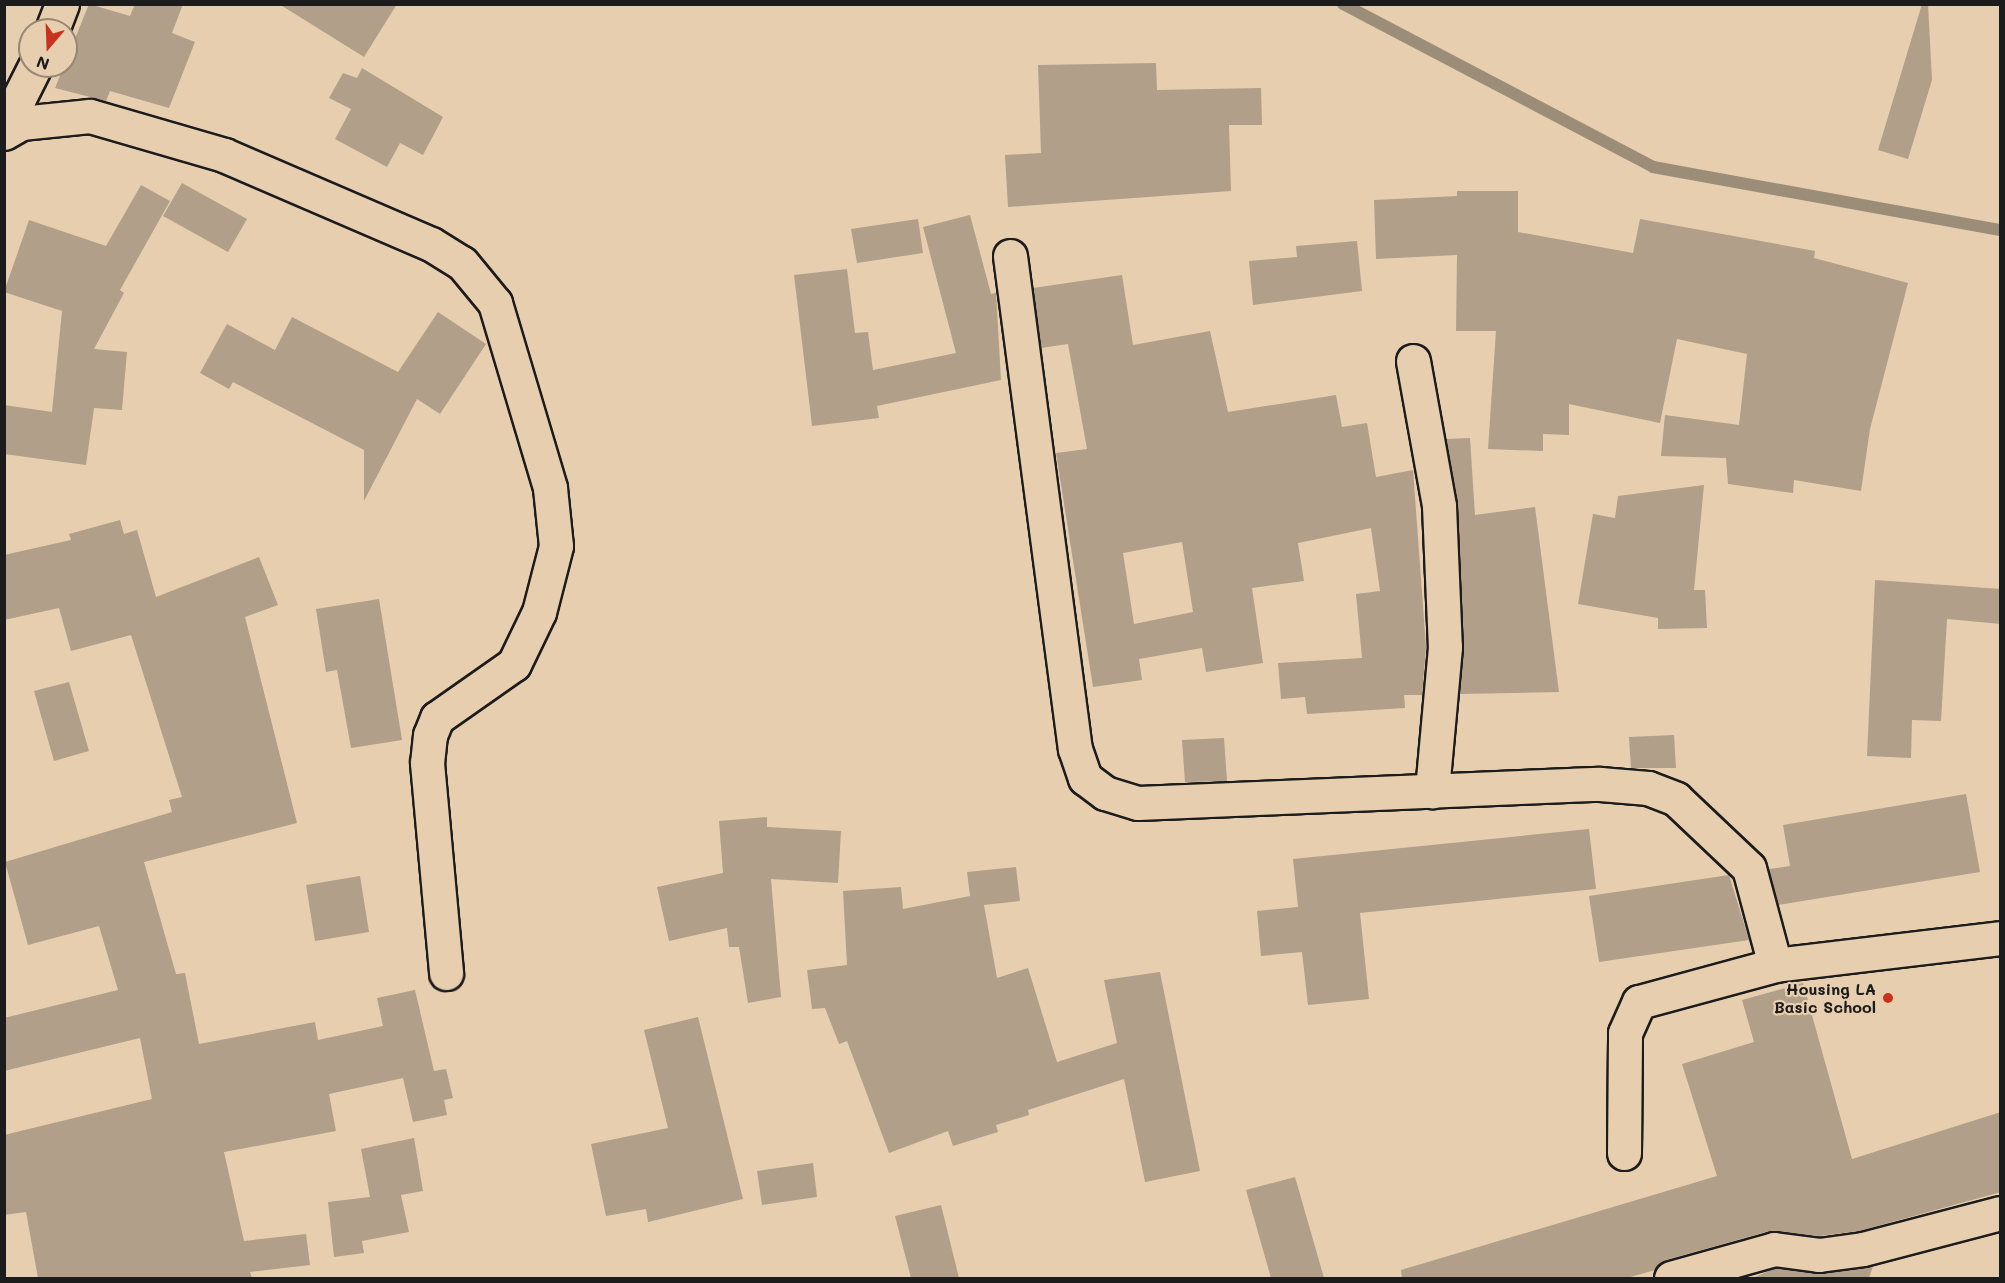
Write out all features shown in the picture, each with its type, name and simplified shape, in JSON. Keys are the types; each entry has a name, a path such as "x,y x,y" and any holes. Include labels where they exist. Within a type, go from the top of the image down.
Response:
{"street":[{"path":"4,128 29,78"},
{"path":"4,133 21,123 90,116 224,155 431,244 462,263 495,303 550,488 555,546 538,612 514,664 437,718 430,735 427,763 446,973"},
{"path":"1010,256 1076,749 1085,778 1105,793 1138,803 1600,784 1648,788 1676,799 1749,868 1774,965"},
{"path":"1413,361 1440,518 1445,646 1432,791"},
{"path":"1624,1153 1625,1033 1639,1002 1774,965 2001,938"},
{"path":"1671,1278 1774,1250 1820,1255 1863,1249 2001,1213"}],"building":[{"path":"89,4 130,16 135,4 183,4 172,33 195,42 169,108 110,91 106,101 55,88 59,78 78,78 78,31"},
{"path":"279,4 397,4 364,57"},
{"path":"1922,4 1928,4 1932,80 1908,159 1878,150"},
{"path":"1156,63 1157,90 1261,88 1262,125 1229,125 1231,191 1008,207 1005,155 1041,153 1038,65"},
{"path":"362,68 443,117 423,155 400,143 387,167 335,139 351,109 329,98 343,73 357,78"},
{"path":"182,183 247,219 228,252 163,216"},
{"path":"141,185 170,201 120,290 124,293 94,349 127,352 122,410 94,408 86,465 4,454 4,405 52,412 62,311 4,292 29,220 106,246"},
{"path":"1457,191 1518,191 1518,232 1633,253 1640,219 1815,251 1814,258 1908,283 1870,429 1861,491 1794,480 1793,493 1728,484 1726,458 1661,456 1665,415 1739,425 1747,354 1677,339 1660,423 1569,404 1569,435 1543,434 1543,451 1488,449 1496,331 1456,331 1457,255 1376,259 1374,200 1457,196"},
{"path":"970,215 991,294 996,293 1001,380 877,406 879,418 812,426 794,275 847,269 855,333 868,332 873,370 956,353 923,227"},
{"path":"918,219 923,253 857,263 851,229"},
{"path":"1357,241 1362,291 1253,305 1249,261 1297,257 1296,246"},
{"path":"1122,275 1133,345 1210,331 1228,412 1336,395 1342,427 1367,423 1376,477 1413,470 1426,647 1422,695 1404,695 1405,708 1307,714 1305,697 1281,699 1278,663 1362,658 1356,594 1380,591 1371,528 1298,543 1304,581 1252,588 1263,663 1206,672 1202,648 1139,659 1142,680 1093,687 1056,453 1087,449 1068,344 1041,348 1033,288","holes":["1182,542 1193,612 1134,624 1123,553"]},
{"path":"438,312 486,344 440,414 417,399 364,501 364,450 233,382 229,389 200,373 227,324 275,350 292,317 398,372"},
{"path":"1470,438 1475,515 1535,507 1559,692 1460,694 1464,646 1458,505 1446,439"},
{"path":"1704,485 1694,590 1705,590 1707,628 1658,629 1658,618 1578,604 1593,514 1615,518 1618,496"},
{"path":"120,520 124,534 137,530 156,597 259,557 278,605 245,617 297,823 144,862 176,974 185,973 199,1044 315,1022 318,1040 383,1026 377,998 415,990 434,1071 446,1069 453,1098 444,1100 447,1115 413,1122 403,1078 329,1094 336,1131 224,1152 244,1241 306,1234 310,1265 250,1272 252,1278 38,1278 26,1212 4,1215 4,1135 152,1099 140,1038 4,1071 4,1018 118,990 99,926 28,945 5,862 172,812 169,800 182,797 131,635 71,651 59,608 4,620 4,555 71,540 69,534"},
{"path":"1875,580 2001,589 2001,624 1947,619 1941,721 1912,720 1911,758 1867,756"},
{"path":"379,599 402,740 351,748 337,670 326,672 316,609"},
{"path":"69,682 89,751 54,761 34,691"},
{"path":"1674,735 1676,768 1631,768 1629,737"},
{"path":"1224,738 1227,781 1185,782 1182,740"},
{"path":"1966,794 1980,872 1778,905 1769,869 1790,866 1783,825"},
{"path":"767,817 767,827 841,831 838,883 771,879 781,997 748,1003 739,947 729,947 727,928 669,941 657,887 723,873 719,821"},
{"path":"1589,829 1596,889 1360,913 1369,999 1308,1005 1302,952 1261,956 1257,911 1298,907 1293,859"},
{"path":"1016,867 1020,901 984,905 997,978 1028,968 1057,1062 1117,1043 1104,980 1160,972 1200,1171 1145,1182 1124,1079 1028,1110 1029,1115 996,1125 998,1132 953,1146 948,1131 889,1153 847,1041 839,1044 825,1008 812,1009 807,970 847,965 843,891 901,887 903,909 970,896 967,872"},
{"path":"1729,875 1749,940 1599,962 1589,896"},
{"path":"360,876 369,932 315,941 306,885"},
{"path":"1803,983 1852,1159 2001,1112 2001,1192 1859,1231 1819,1236 1769,1231 1666,1260 1655,1270 1627,1278 1402,1278 1401,1270 1717,1176 1682,1064 1754,1042 1742,1000"},
{"path":"698,1017 743,1199 648,1222 646,1209 606,1216 591,1144 668,1128 644,1030"},
{"path":"414,1138 423,1191 401,1195 409,1232 362,1241 364,1253 334,1257 328,1202 370,1197 361,1149"},
{"path":"813,1163 817,1197 762,1205 757,1171"},
{"path":"1295,1177 1324,1278 1271,1278 1246,1190"},
{"path":"941,1205 959,1278 911,1278 895,1216"},
{"path":"1873,1266 1869,1278 1753,1278 1775,1268 1821,1274"}],"waterway":[{"path":"1343,4 1653,167 2000,230"}],"place":[{"name":"Housing LA Basic School","path":"1888,998"}]}
